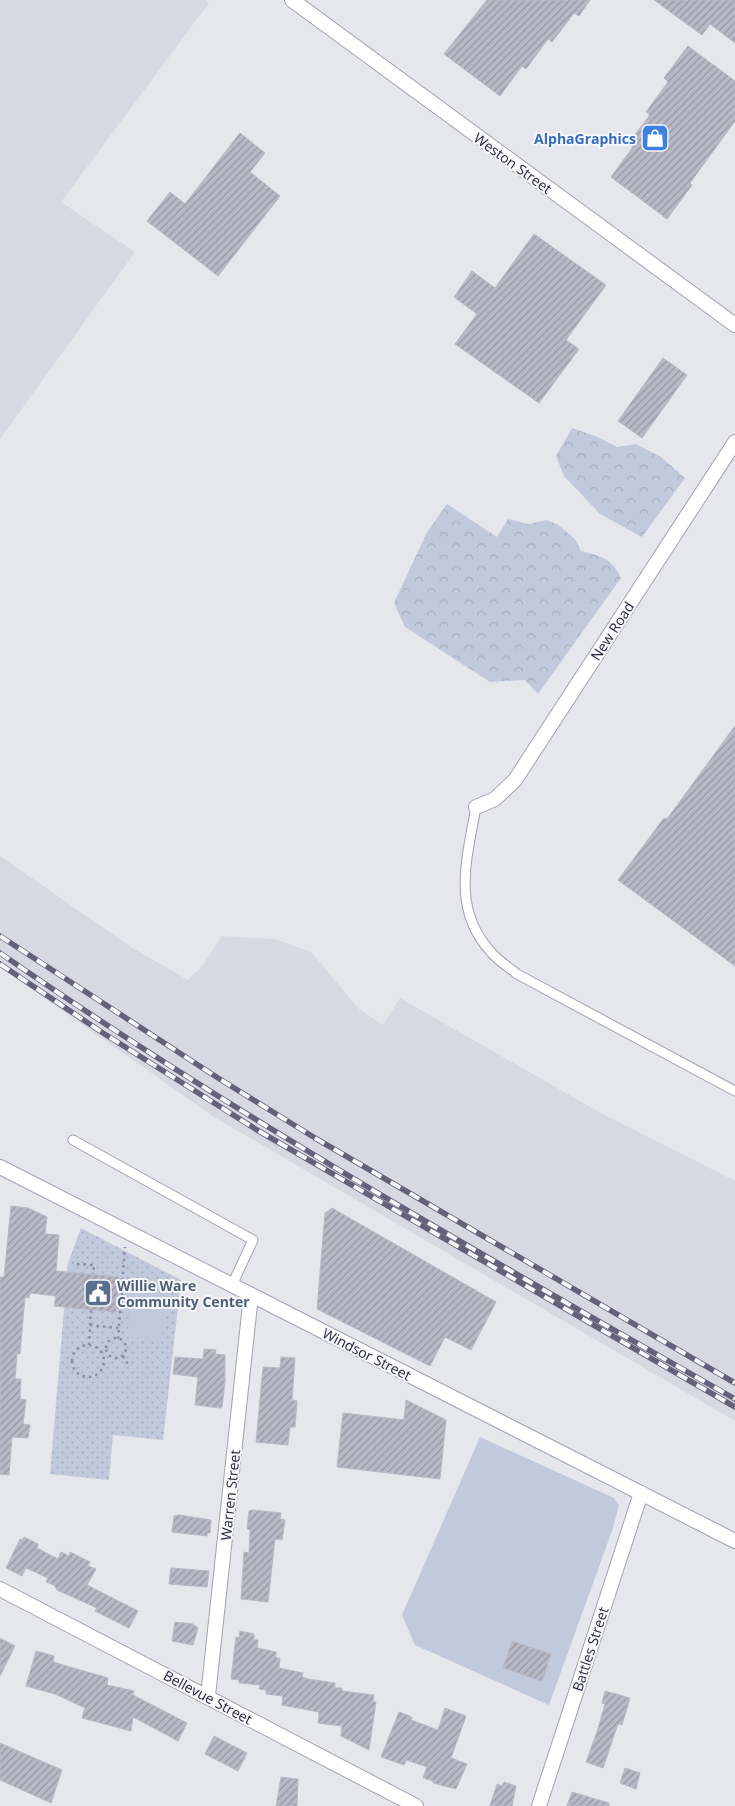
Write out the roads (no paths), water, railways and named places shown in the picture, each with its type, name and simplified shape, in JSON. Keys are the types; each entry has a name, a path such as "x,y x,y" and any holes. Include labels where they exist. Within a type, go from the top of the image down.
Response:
{"street":[{"name":"Weston Street","path":"292,0 735,325"},
{"name":"New Road","path":"476,807 495,799 515,780 735,442"},
{"name":"Windsor Street","path":"0,1167 735,1541"},
{"name":"Warren Street","path":"208,1696 251,1295"},
{"name":"Battles Street","path":"539,1806 641,1493"},
{"name":"Bellevue Street","path":"0,1588 416,1806"}],"lane":[{"path":"476,807 467,858 464,894 471,923 491,952 518,974 735,1091"},
{"path":"73,1140 253,1240 232,1285"}],"railway":[{"path":"0,936 218,1078 315,1138 735,1383"},
{"path":"0,953 179,1071 362,1184 735,1399"},
{"path":"0,964 103,1033 257,1130 735,1407"}],"place":[{"name":"AlphaGraphics","path":"655,138"},
{"name":"Willie Ware Community Center","path":"98,1293"}]}
